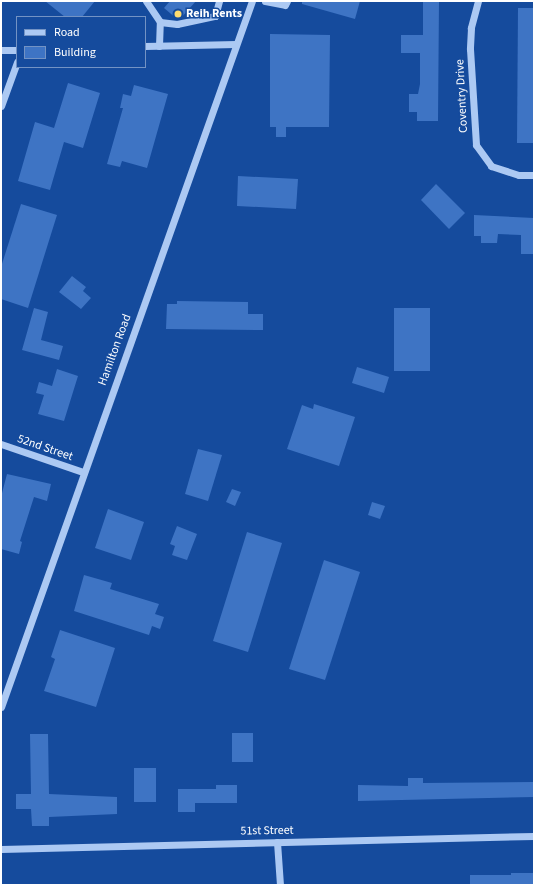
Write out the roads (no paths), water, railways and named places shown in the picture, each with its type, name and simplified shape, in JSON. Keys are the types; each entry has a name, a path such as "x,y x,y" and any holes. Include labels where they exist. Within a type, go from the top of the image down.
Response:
{"street":[{"path":"146,1 160,22 159,46"},
{"path":"160,22 177,24 215,16 218,1"},
{"name":"Hamilton Road","path":"1,706 83,472 252,1"},
{"path":"265,1 285,5 287,1"},
{"name":"Coventry Drive","path":"478,1 471,28 470,49 476,145 492,166 519,175 534,175"},
{"path":"146,46 236,44"},
{"path":"1,50 16,50"},
{"path":"1,106 16,65"},
{"name":"52nd Street","path":"1,444 83,472"},
{"name":"51st Street","path":"1,849 534,836"},
{"path":"277,842 280,885"}],"place":[{"name":"Reih Rents","path":"178,14"}]}
